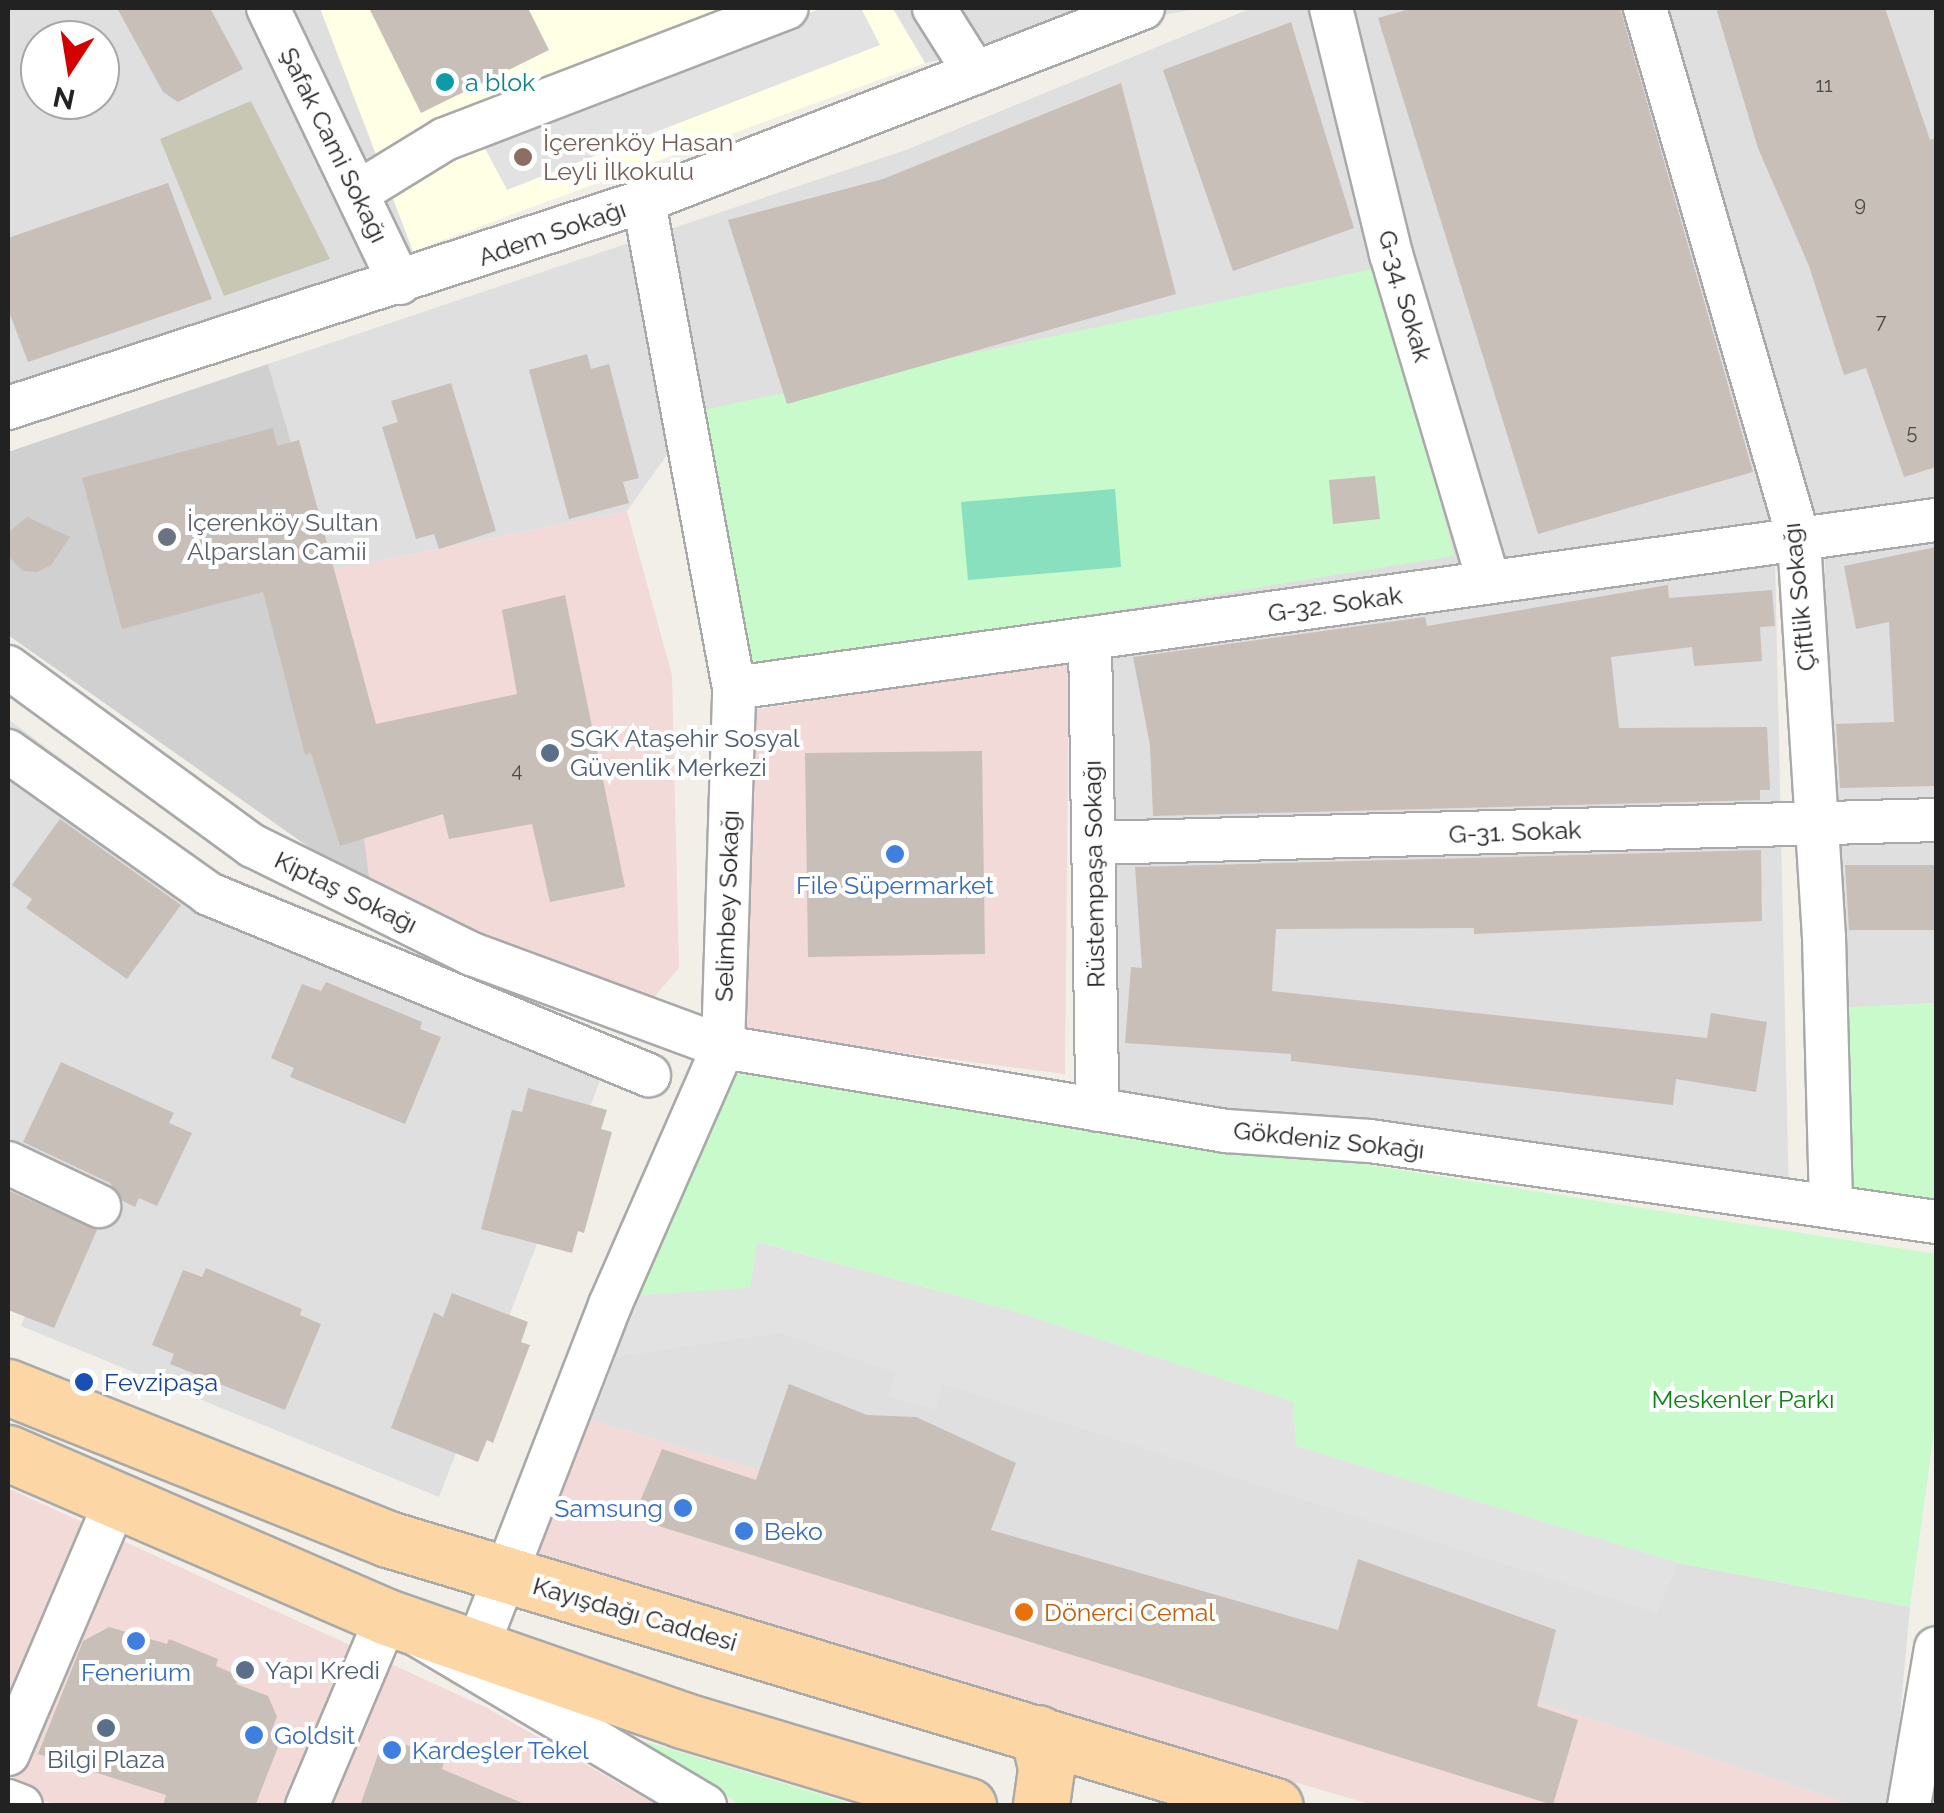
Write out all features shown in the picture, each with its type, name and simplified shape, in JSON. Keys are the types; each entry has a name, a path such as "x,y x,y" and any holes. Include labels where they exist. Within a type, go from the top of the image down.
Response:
{"main road":[{"name":"Kayışdağı Caddesi","path":"8,1387 388,1539 1275,1806"},
{"path":"8,1452 118,1496 387,1617 682,1720 968,1806"},
{"path":"1038,1732 1046,1769 1041,1806"}],"street":[{"name":"Şafak Cami Sokağı","path":"268,8 400,283"},
{"path":"357,193 444,140 787,8"},
{"path":"934,8 974,73"},
{"name":"Adem Sokağı","path":"8,408 644,201 1143,8"},
{"name":"G-34. Sokak","path":"1330,8 1391,254 1489,582"},
{"name":"Çiftlik Sokağı","path":"1645,8 1799,540 1816,824 1830,1207"},
{"name":"Selimbey Sokağı","path":"476,1648 500,1575 723,1046 734,688 644,201"},
{"name":"G-32. Sokak","path":"734,688 1936,520"},
{"name":"Rüstempaşa Sokağı","path":"1090,638 1097,1110"},
{"name":"Kiptaş Sokağı","path":"8,667 253,846 472,954 723,1046"},
{"path":"8,750 210,894 649,1075"},
{"name":"G-31. Sokak","path":"1094,843 1936,820"},
{"path":"210,894 253,846"},
{"name":"Gökdeniz Sokağı","path":"723,1046 1097,1110 1936,1222"},
{"path":"8,1163 99,1206"},
{"path":"8,1754 118,1496"},
{"path":"307,1806 387,1617 705,1806"},
{"path":"1909,1806 1936,1648"},
{"path":"8,1800 22,1806"}],"shaded area":[{"path":"8,8 320,8 413,251 8,400"},
{"name":"İçerenköy Hasan Leyli İlkokulu","path":"320,8 892,8 925,63 413,251"},
{"path":"822,8 861,8 880,45 507,190 479,137"},
{"path":"893,8 1199,8 925,63"},
{"path":"1252,8 1936,8 1936,1003 1838,1008 1824,542 1774,512 1789,1202 1096,1122 1092,617 698,411 627,511 329,571 268,364 906,150"},
{"path":"251,101 330,259 224,296 160,139"},
{"path":"268,364 329,571 371,891 8,635 8,452"},
{"path":"627,511 672,675 679,968 650,1002 371,891 329,571"},
{"path":"1069,662 1065,1074 740,1032 752,710"},
{"path":"8,719 205,866 617,1037 439,1497 21,1326 69,1200 8,1175"},
{"path":"757,1242 1013,1311 1293,1402 1296,1446 1678,1563 1657,1613 943,1384 935,1410 888,1396 896,1373 781,1333 587,1361 610,1305 640,1295 750,1288"},
{"path":"750,1288 1678,1563 1910,1607 1892,1805 1853,1805 1611,1725 591,1420 640,1295"},
{"path":"591,1420 1611,1725 1853,1805 1373,1805 523,1557"},
{"path":"8,1488 487,1708 657,1805 60,1806 8,1789"}],"green space":[{"path":"1382,267 1454,556 752,669 698,411"},
{"path":"1115,489 1121,567 968,580 961,502"},
{"path":"1936,1003 1936,1198 1811,1204 1838,1008"},
{"name":"Meskenler Parkı","path":"718,1063 1936,1254 1936,1417 1910,1607 1678,1563 1296,1446 1292,1402 1013,1311 758,1242 750,1288 640,1295"},
{"path":"643,1741 855,1805 741,1805"}],"building":[{"path":"117,8 210,8 243,69 178,102 163,92"},
{"name":"a blok","path":"369,8 528,8 549,50 421,113"},
{"path":"1413,8 1620,8 1753,472 1538,534 1378,18"},
{"path":"1716,8 1885,8 1930,140 1936,138 1936,467 1904,477 1866,368 1844,375 1809,266 1758,148"},
{"path":"1291,22 1354,228 1233,271 1163,70"},
{"path":"1121,83 1176,294 787,404 728,220 883,179"},
{"path":"168,183 212,299 28,362 8,309 8,238"},
{"path":"587,354 591,369 609,364 639,478 623,482 629,503 569,519 529,370"},
{"path":"451,383 496,531 439,549 434,534 416,539 382,427 398,422 391,401"},
{"path":"273,428 277,446 299,440 376,724 517,694 502,610 565,595 625,887 550,902 532,824 449,839 443,814 340,846 311,753 305,755 263,592 122,629 82,478"},
{"path":"1375,476 1380,519 1333,524 1329,480"},
{"path":"27,517 70,537 51,565 37,572 23,571 8,556 8,533"},
{"path":"1936,547 1936,786 1840,788 1836,724 1894,722 1889,622 1856,629 1844,566"},
{"path":"1668,585 1669,598 1772,590 1775,626 1760,627 1762,661 1694,666 1692,647 1611,657 1619,728 1767,727 1770,790 1760,790 1760,800 1153,816 1150,745 1133,657 1425,617 1427,626"},
{"path":"982,751 985,954 808,957 805,753"},
{"path":"60,819 181,905 127,979 26,908 32,899 12,885"},
{"path":"1761,850 1762,921 1474,934 1474,928 1276,929 1272,991 1707,1038 1711,1013 1767,1022 1756,1092 1676,1079 1673,1105 1291,1061 1291,1054 1125,1043 1131,967 1142,968 1135,867"},
{"path":"1845,865 1936,865 1936,930 1849,930"},
{"path":"326,982 422,1022 420,1029 441,1037 405,1124 290,1077 294,1068 271,1058 302,984 321,991"},
{"path":"61,1062 174,1113 169,1123 192,1133 157,1206 139,1198 135,1207 123,1201 110,1183 23,1142"},
{"path":"528,1088 607,1110 601,1129 612,1132 584,1233 578,1231 572,1253 481,1229 512,1110 522,1112"},
{"path":"8,1190 97,1230 54,1328 8,1310"},
{"path":"206,1268 302,1309 300,1315 321,1324 285,1410 170,1364 174,1354 152,1345 183,1270 202,1277"},
{"path":"452,1293 528,1322 521,1342 530,1345 493,1443 487,1440 478,1462 391,1428 434,1312 443,1317"},
{"path":"789,1384 867,1415 916,1417 1016,1463 991,1530 1338,1630 1358,1559 1556,1630 1537,1706 1578,1720 1553,1805 633,1518 662,1449 756,1480"},
{"path":"109,1627 167,1644 169,1639 218,1659 216,1666 239,1676 236,1684 268,1696 277,1717 270,1734 278,1747 255,1806 163,1806 166,1795 38,1754 83,1641"},
{"path":"384,1737 445,1759 442,1769 529,1806 360,1806"}],"place":[{"name":"a blok","path":"445,82"},
{"name":"İçerenköy Hasan Leyli İlkokulu","path":"523,157"},
{"name":"İçerenköy Sultan Alparslan Camii","path":"167,537"},
{"name":"SGK Ataşehir Sosyal Güvenlik Merkezi","path":"550,753"},
{"name":"File Süpermarket","path":"895,854"},
{"name":"Fevzipaşa","path":"84,1382"},
{"name":"Samsung","path":"683,1508"},
{"name":"Beko","path":"744,1531"},
{"name":"Dönerci Cemal","path":"1024,1612"},
{"name":"Fenerium","path":"136,1641"},
{"name":"Yapı Kredi","path":"245,1670"},
{"name":"Bilgi Plaza","path":"106,1728"},
{"name":"Goldsit","path":"254,1735"},
{"name":"Kardeşler Tekel","path":"392,1750"}]}
